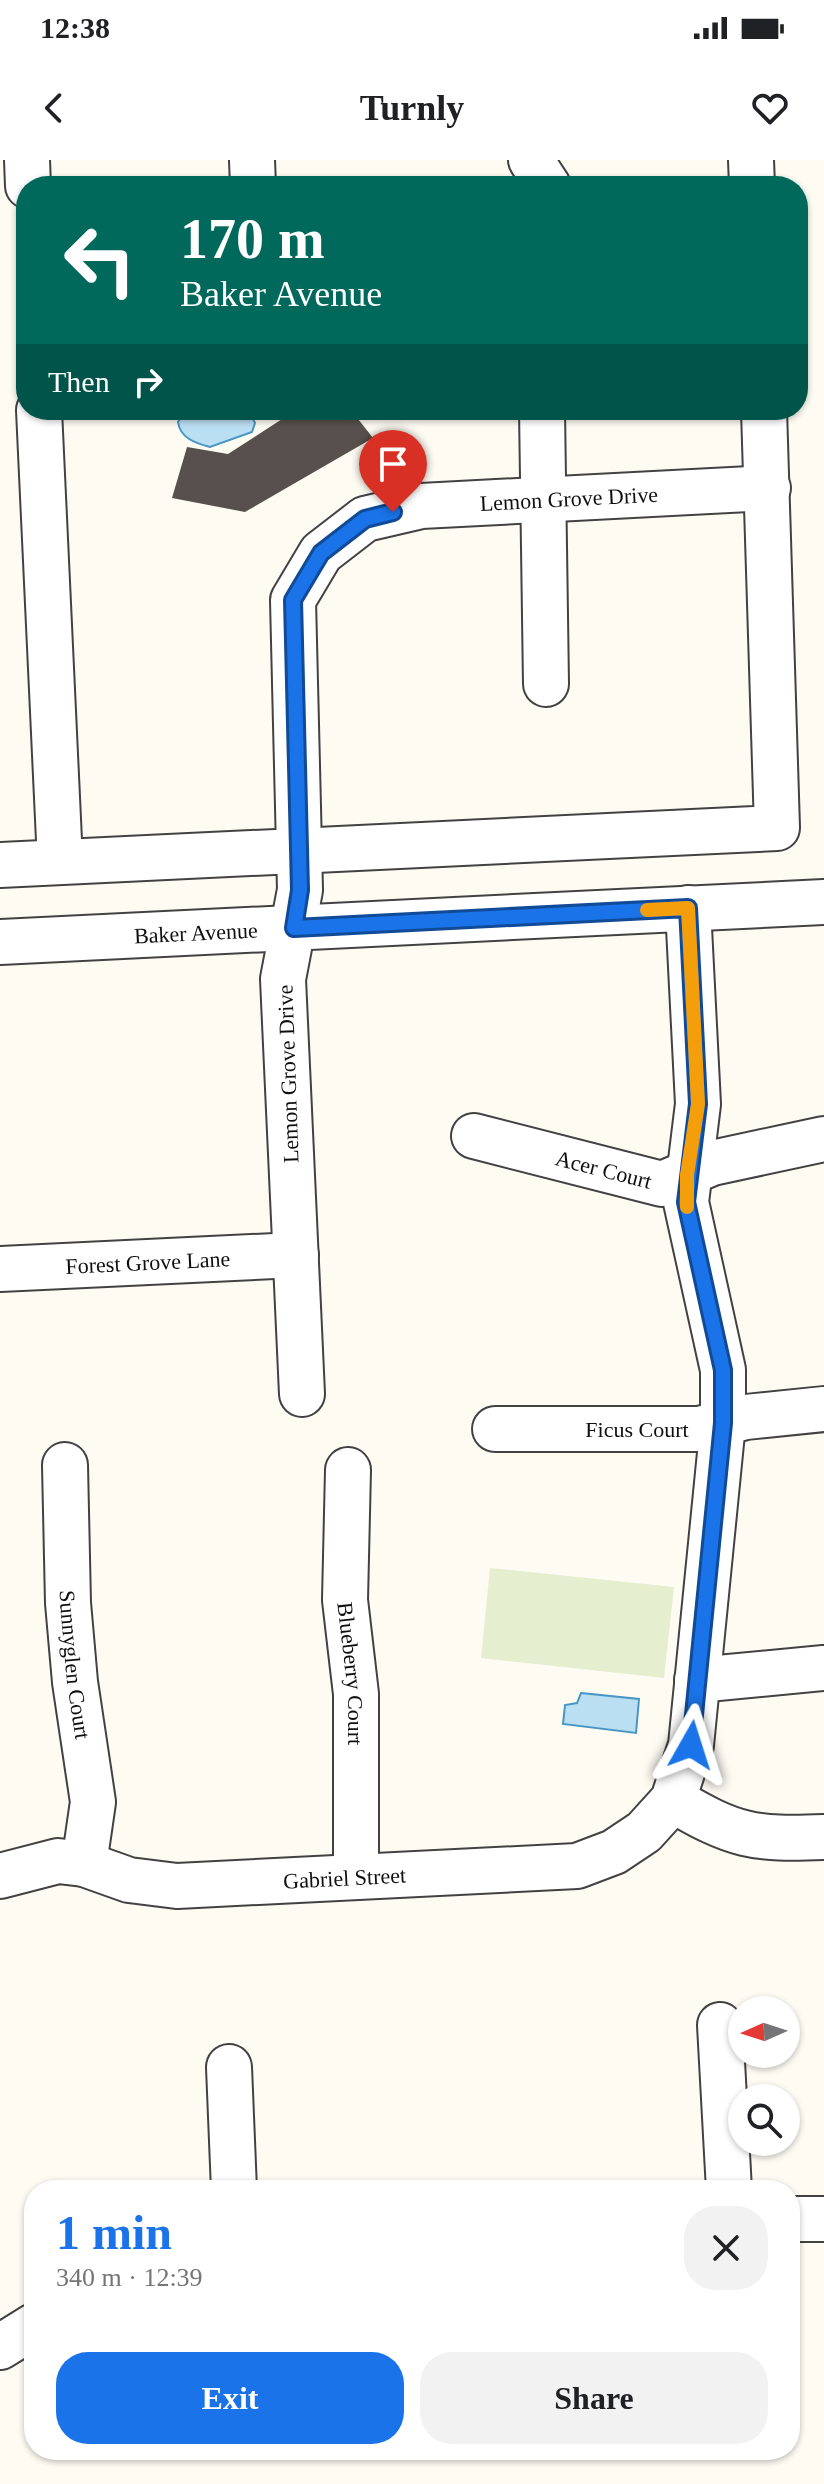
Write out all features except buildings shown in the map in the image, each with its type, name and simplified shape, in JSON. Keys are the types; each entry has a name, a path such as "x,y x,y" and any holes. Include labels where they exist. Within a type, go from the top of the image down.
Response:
{"street":[{"path":"39,420 60,862"},
{"path":"542,420 546,684"},
{"path":"0,865 777,828 765,420"},
{"name":"Lemon Grove Drive","path":"302,1394 283,979 300,890 293,600 321,553 365,519 393,512 421,506 768,488"},
{"name":"Baker Avenue","path":"0,942 824,902"},
{"path":"688,908 698,1104 686,1202 723,1370 723,1423 691,1745 673,1800 718,1827 742,1835 768,1840 824,1837"},
{"name":"Acer Court","path":"474,1136 662,1184 712,1163 824,1139"},
{"name":"Forest Grove Lane","path":"0,1269 296,1255"},
{"name":"Ficus Court","path":"495,1429 699,1429 746,1417 824,1409"},
{"name":"Sunnyglen Court","path":"65,1465 68,1603 75,1682 93,1802 84,1864"},
{"name":"Blueberry Court","path":"348,1470 345,1600 356,1694 356,1877"},
{"path":"697,1680 824,1668"},
{"name":"Gabriel Street","path":"0,1876 58,1861 84,1864 129,1880 177,1886 577,1866 614,1852 644,1832 673,1800"},
{"path":"720,2025 728,2180"},
{"path":"229,2067 234,2180"},
{"path":"800,2219 824,2219"},
{"path":"0,2347 24,2332"}],"green space":[{"path":"490,1568 674,1587 664,1678 481,1658"}],"water":[{"path":"254,420 255,423 252,432 210,447 189,439 179,428 178,422"},
{"path":"581,1693 639,1699 636,1733 563,1724 565,1705 577,1703"}],"slow traffic":[{"path":"647,910 688,908 698,1104 687,1175 687,1207"}],"route":[{"path":"393,512 365,519 321,553 293,600 300,890 294,928 688,908 698,1104 686,1202 723,1370 723,1423 691,1745"}]}
